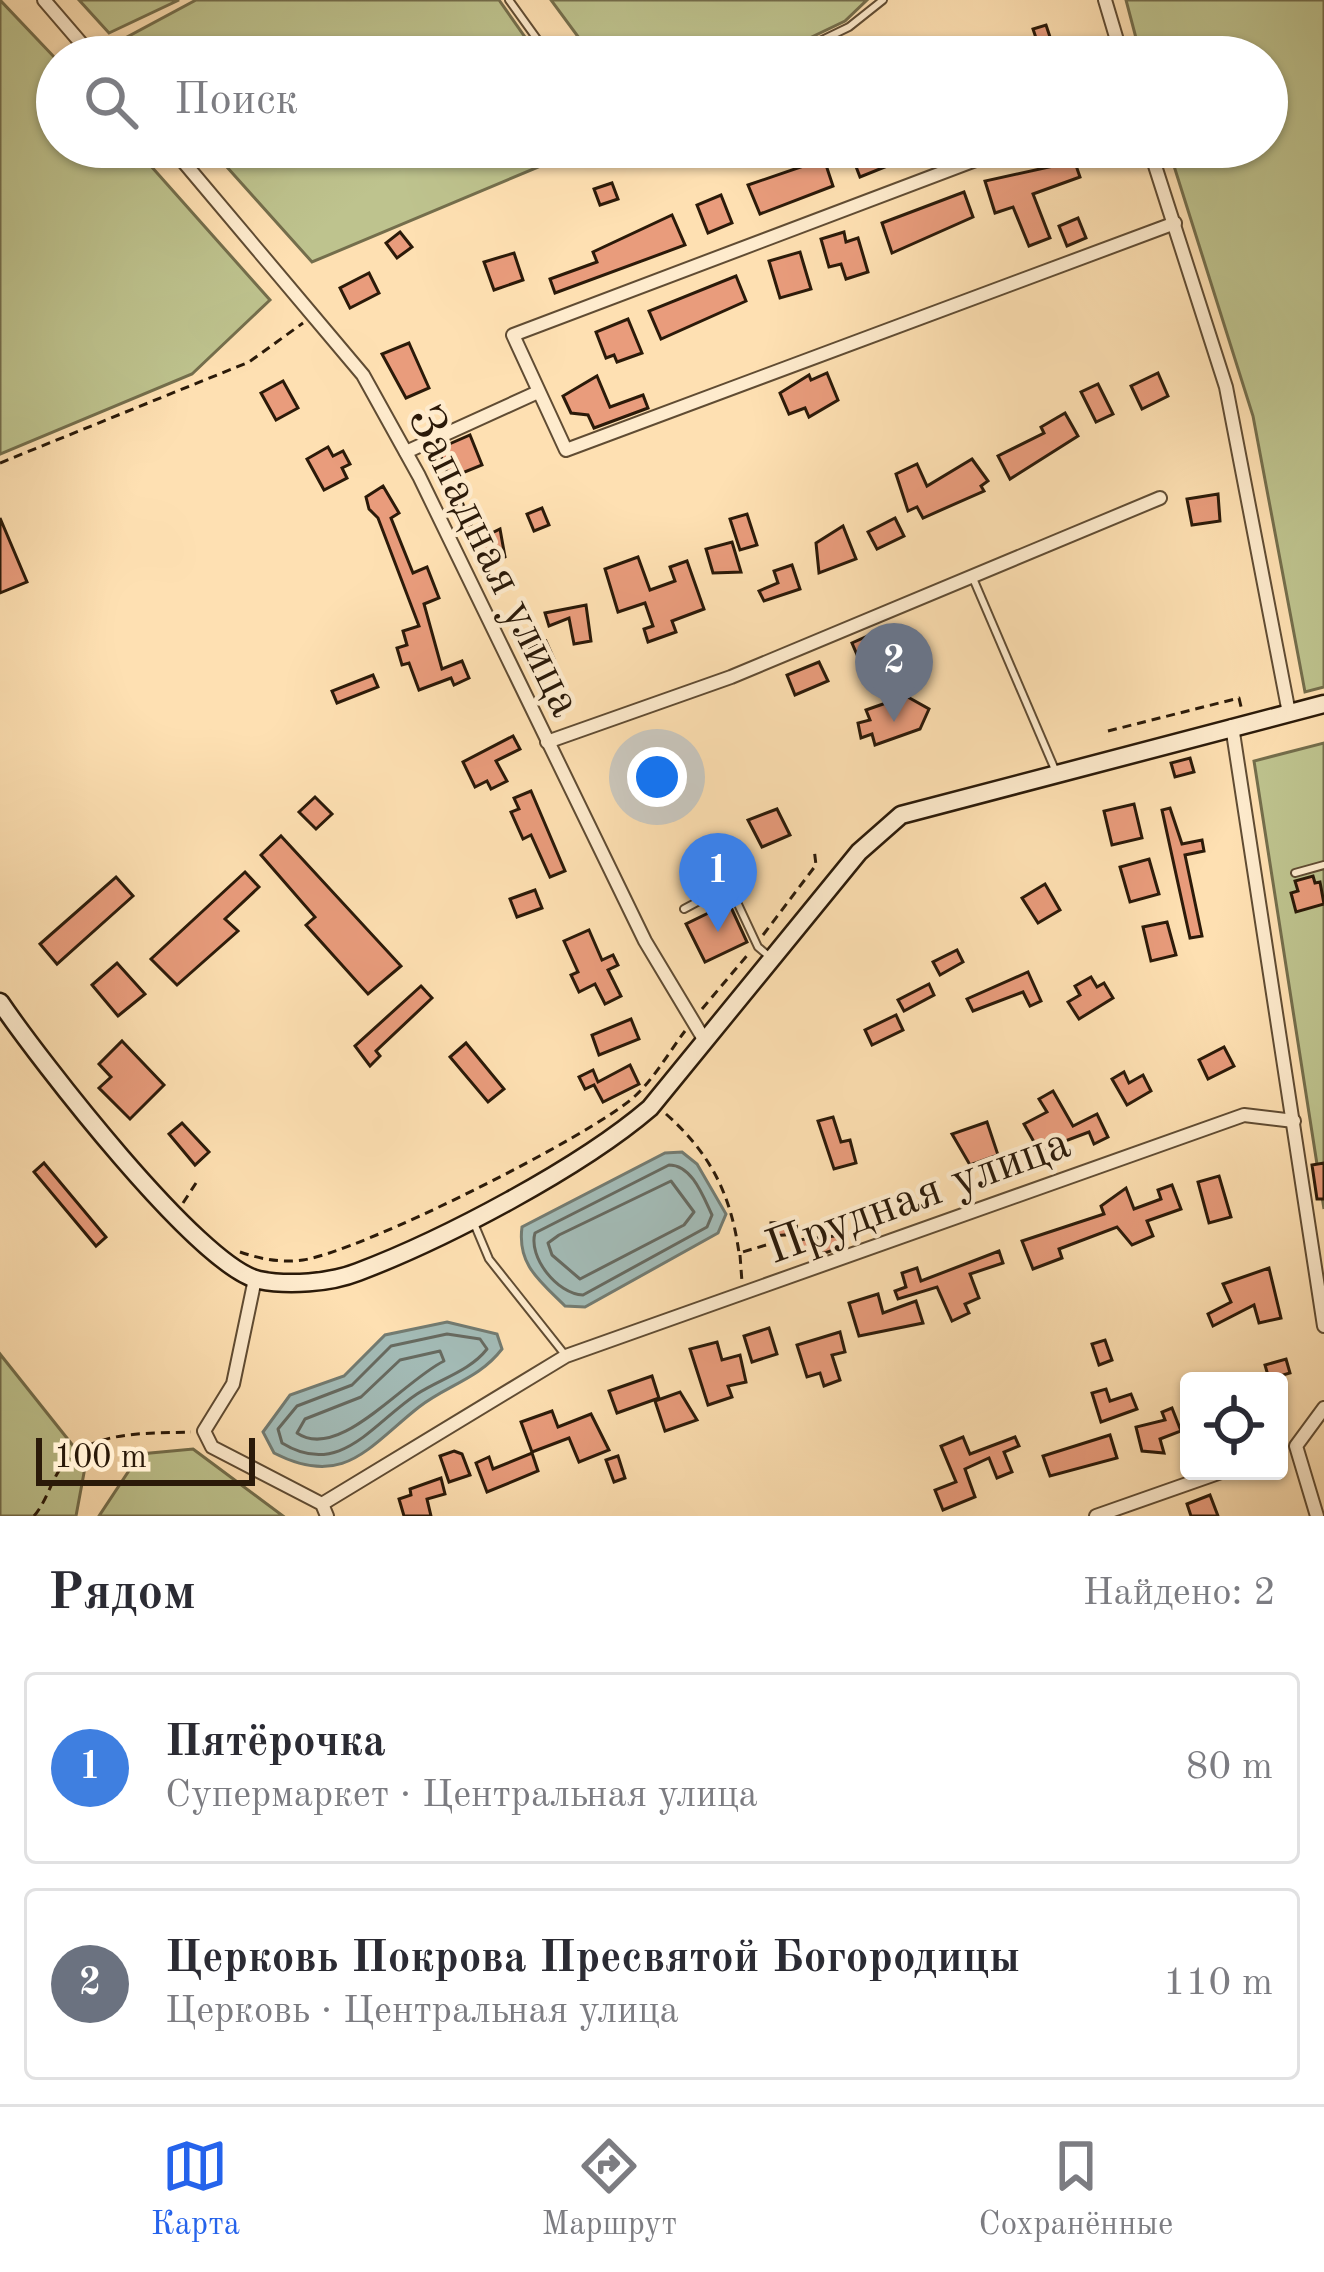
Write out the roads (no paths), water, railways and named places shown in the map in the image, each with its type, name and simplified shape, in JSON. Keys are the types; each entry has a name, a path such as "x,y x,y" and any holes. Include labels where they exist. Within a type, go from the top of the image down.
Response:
{"street":[{"path":"44,0 75,36"},
{"path":"1105,0 1116,36"},
{"name":"Западная улица","path":"189,168 362,375 406,452 645,941 705,1042"},
{"path":"954,168 513,335 566,450 1175,223"},
{"path":"1156,168 1226,386 1288,712"},
{"path":"406,452 538,392"},
{"path":"547,742 731,677 1160,498"},
{"path":"0,1002 146,1182 216,1253 255,1280 300,1282 355,1274 612,1141 650,1108 860,852 901,815 1324,704"},
{"path":"1232,726 1275,1033 1294,1121 1324,1326"},
{"name":"Прудная улица","path":"324,1510 566,1356 1244,1115 1294,1121"},
{"path":"255,1280 232,1384 204,1431 212,1447 324,1510"},
{"path":"1288,1449 1296,1446 1324,1408"},
{"path":"1296,1446 1317,1516"},
{"path":"1096,1516 1198,1480"}],"lane":[{"path":"508,0 535,36"},
{"path":"830,36 883,0"},
{"path":"972,577 1056,772"},
{"path":"1295,873 1324,865"},
{"path":"684,909 728,885 757,944 772,959"},
{"path":"471,1217 489,1259 566,1356"}],"water":[{"path":"682,1152 697,1164 726,1214 718,1233 585,1307 565,1306 527,1262 522,1227 665,1153"},
{"path":"447,1322 497,1334 502,1349 483,1368 430,1399 354,1458 319,1467 274,1453 263,1432 290,1395 344,1376 385,1335"}],"place":[{"name":"Церковь Покрова Пресвятой Богородицы","path":"894,722"},
{"name":"Пятёрочка","path":"718,932"}]}
